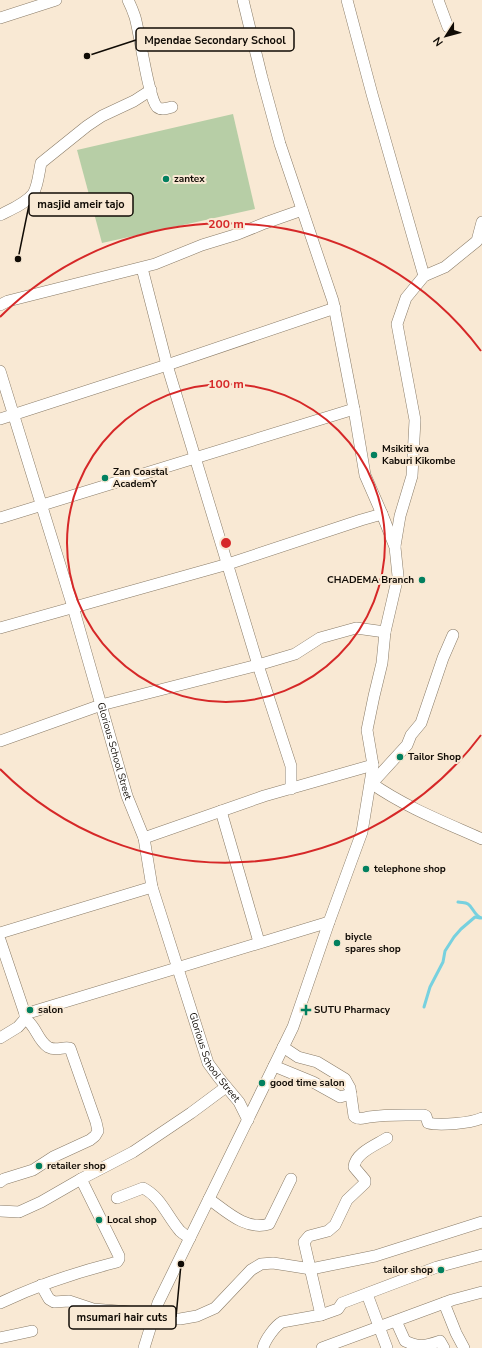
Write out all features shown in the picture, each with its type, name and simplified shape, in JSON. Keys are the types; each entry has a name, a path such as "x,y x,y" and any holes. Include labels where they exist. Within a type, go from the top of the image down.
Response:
{"street":[{"path":"0,18 56,0"},
{"path":"128,0 135,17 151,90 156,105 162,110 172,107"},
{"path":"243,0 280,144 335,308 365,475 395,547"},
{"path":"347,0 424,276"},
{"path":"438,0 448,27"},
{"path":"0,215 24,202 33,194 37,184 41,163 87,126 102,116 151,90"},
{"path":"0,305 8,300 155,264 202,245 238,234 302,210"},
{"path":"144,1348 158,1303 293,1027 362,832 373,765 367,730 382,663 385,632 398,576 395,547 400,516 412,476 414,420 397,324 406,298 424,276 445,267 477,241 482,222"},
{"path":"142,268 167,365 258,665 291,766 291,789"},
{"path":"0,419 167,365 335,308"},
{"name":"Glorious School Street","path":"0,371 73,607 127,796 144,838 152,887 208,1063 239,1102 248,1120"},
{"path":"0,518 354,409"},
{"path":"0,628 228,564 382,514"},
{"path":"0,741 101,705 258,665 295,654 320,638 356,628 385,632"},
{"path":"371,783 407,745 411,735 421,723 443,658 453,635"},
{"path":"144,838 264,796 373,765"},
{"path":"371,783 390,797 422,813 482,839"},
{"path":"221,811 259,942"},
{"path":"0,933 152,887"},
{"path":"0,1038 18,1027 25,1017 178,967 329,922"},
{"path":"0,940 25,1017 32,1024 42,1043 56,1050 67,1047 70,1048 98,1131 90,1140 53,1157 32,1170 4,1179 0,1182"},
{"path":"283,1047 298,1057 317,1062 346,1079 351,1094 354,1116 356,1118 359,1119 380,1115 424,1115 426,1116 428,1123 440,1125 482,1118"},
{"path":"274,1066 313,1082 340,1097 351,1094"},
{"path":"0,1211 19,1212 42,1202 81,1179 133,1152 191,1113 226,1087"},
{"path":"321,1315 304,1242 309,1236 328,1231 335,1225 348,1200 365,1183 365,1180 354,1167 354,1163 357,1158 387,1138"},
{"path":"0,1303 41,1284 83,1270 117,1262 119,1259 119,1256 81,1179"},
{"path":"209,1199 236,1218 250,1225 262,1226 269,1224 291,1179"},
{"path":"117,1198 143,1188 150,1191 157,1197 180,1231 190,1238"},
{"path":"41,1284 49,1299 54,1302 69,1301 93,1309 155,1314 173,1320 197,1316 215,1308 251,1270 262,1264 273,1263 311,1269 375,1256 482,1222"},
{"path":"263,1348 266,1339 274,1331 278,1324 282,1322 321,1315 338,1309 342,1303 437,1268 482,1255"},
{"path":"327,1347 444,1303 482,1292"},
{"path":"367,1294 387,1348"},
{"path":"444,1303 455,1331 464,1348"},
{"path":"396,1321 405,1341 415,1346 442,1344 455,1331"},
{"path":"1,1348 0,1339 32,1331"}],"green space":[{"name":"zantex","path":"233,114 255,209 102,243 77,150"}],"waterway":[{"path":"458,902 468,904 477,916 482,918"},
{"path":"424,1007 430,987 443,962 445,951 461,929 475,917 480,918"}],"place":[{"name":"Mpendae Secondary School","path":"87,56"},
{"name":"zantex","path":"166,179"},
{"name":"masjid ameir tajo","path":"18,259"},
{"name":"Msikiti wa Kaburi Kikombe","path":"374,455"},
{"name":"Zan Coastal AcademY","path":"105,478"},
{"name":"CHADEMA Branch","path":"422,580"},
{"name":"Tailor Shop","path":"400,757"},
{"name":"telephone shop","path":"366,869"},
{"name":"biycle spares shop","path":"337,943"},
{"name":"salon","path":"30,1010"},
{"name":"SUTU Pharmacy","path":"306,1010"},
{"name":"good time salon","path":"262,1083"},
{"name":"retailer shop","path":"39,1166"},
{"name":"Local shop","path":"99,1220"},
{"name":"msumari hair cuts","path":"181,1264"},
{"name":"tailor shop","path":"441,1270"}]}
